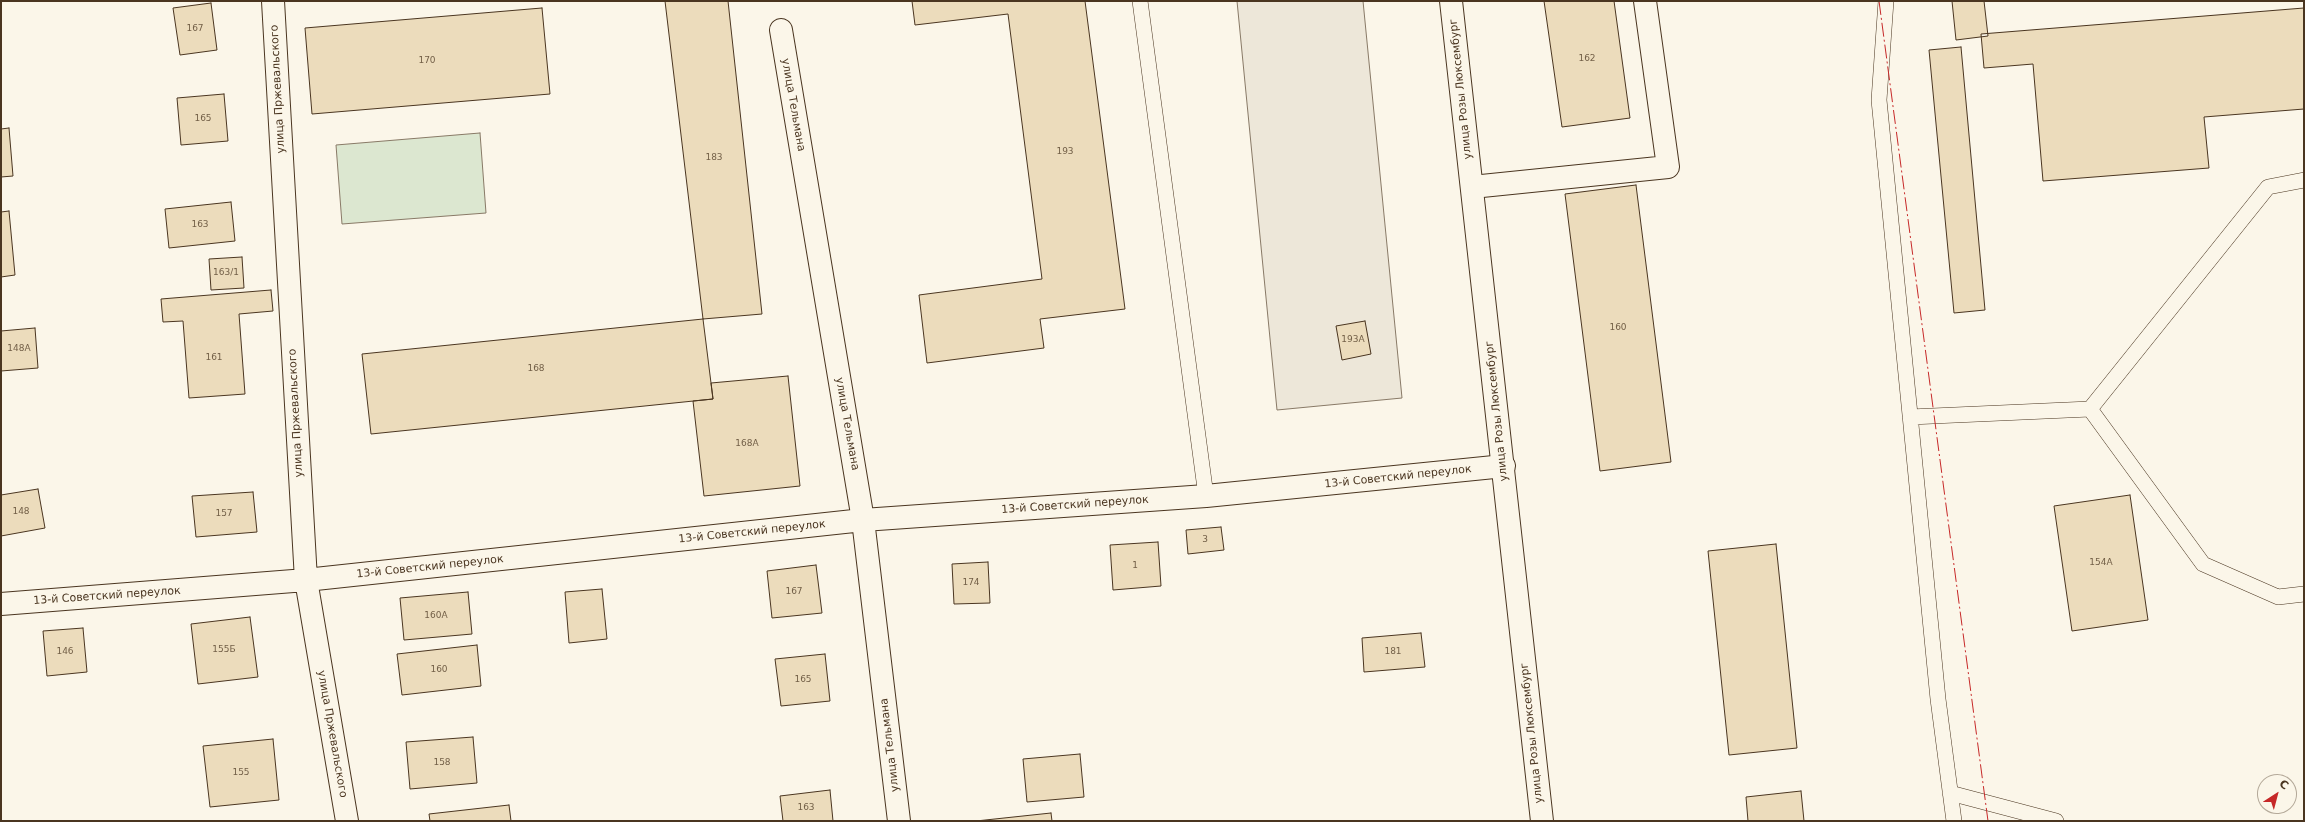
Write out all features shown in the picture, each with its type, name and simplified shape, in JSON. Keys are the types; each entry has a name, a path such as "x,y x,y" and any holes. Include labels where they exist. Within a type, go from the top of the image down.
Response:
{"street":[{"name":"улица Пржевальского","path":"273,1 306,580 347,821"},
{"name":"улица Розы Люксембург","path":"1451,1 1504,466 1542,821"},
{"path":"1472,187 1668,167 1645,1"},
{"name":"улица Тельмана","path":"781,30 863,520 899,821"},
{"name":"13-й Советский переулок","path":"1,604 306,580 863,520 1206,496 1504,466"}],"lane":[{"path":"1140,1 1206,496"},
{"path":"1886,1 1879,100 1938,699 1954,821"},
{"path":"1910,417 2090,409 2268,187 2304,180"},
{"path":"2090,409 2203,564 2278,597 2304,594"},
{"path":"1950,794 2056,821"}],"green space":[{"path":"480,133 486,213 342,224 336,145"}],"shaded area":[{"path":"1237,1 1363,1 1402,398 1277,410"}],"building":[{"path":"665,1 728,1 762,314 703,319"},
{"path":"912,1 1085,1 1125,309 1040,319 1044,348 927,363 919,295 1042,279 1008,14 915,25"},
{"path":"1544,1 1614,1 1630,118 1562,127"},
{"path":"1952,1 1984,1 1988,36 1956,40"},
{"path":"211,3 217,50 180,55 173,8"},
{"path":"542,8 550,94 312,114 305,28"},
{"path":"2304,8 2304,109 2204,117 2209,168 2043,181 2033,64 1984,68 1981,34"},
{"path":"1961,47 1985,310 1954,313 1929,50"},
{"path":"224,94 228,141 181,145 177,98"},
{"path":"9,128 13,176 1,177 1,129"},
{"path":"1636,185 1671,462 1600,471 1565,194"},
{"path":"231,202 235,241 169,248 165,209"},
{"path":"9,211 15,275 1,277 1,212"},
{"path":"242,257 244,288 211,290 209,259"},
{"path":"271,290 273,311 239,314 245,394 189,398 183,321 163,322 161,299"},
{"path":"703,319 713,399 371,434 362,354"},
{"path":"1365,321 1371,354 1342,360 1336,326"},
{"path":"35,328 38,368 1,371 1,331"},
{"path":"788,376 800,486 704,496 693,401 713,399 711,383"},
{"path":"38,489 45,528 1,536 1,495"},
{"path":"253,492 257,532 196,537 192,496"},
{"path":"2130,495 2148,620 2072,631 2054,506"},
{"path":"1221,527 1224,550 1188,554 1186,530"},
{"path":"1158,542 1161,586 1113,590 1110,545"},
{"path":"1776,544 1797,748 1729,755 1708,551"},
{"path":"988,562 990,603 954,604 952,564"},
{"path":"816,565 822,613 772,618 767,571"},
{"path":"602,589 607,639 569,643 565,592"},
{"path":"468,592 472,634 404,640 400,598"},
{"path":"250,617 258,677 198,684 191,624"},
{"path":"83,628 87,672 47,676 43,631"},
{"path":"1421,633 1425,667 1364,672 1362,638"},
{"path":"477,645 481,686 402,695 397,654"},
{"path":"825,654 830,701 781,706 775,659"},
{"path":"473,737 477,783 410,789 406,742"},
{"path":"273,739 279,800 210,807 203,746"},
{"path":"1080,754 1084,797 1027,802 1023,759"},
{"path":"830,790 833,821 783,821 780,796"},
{"path":"1801,791 1804,821 1748,821 1746,797"},
{"path":"509,805 511,821 430,821 429,814"},
{"path":"1051,813 1052,821 976,821"}],"power":[{"path":"1879,1 1988,821"}]}
